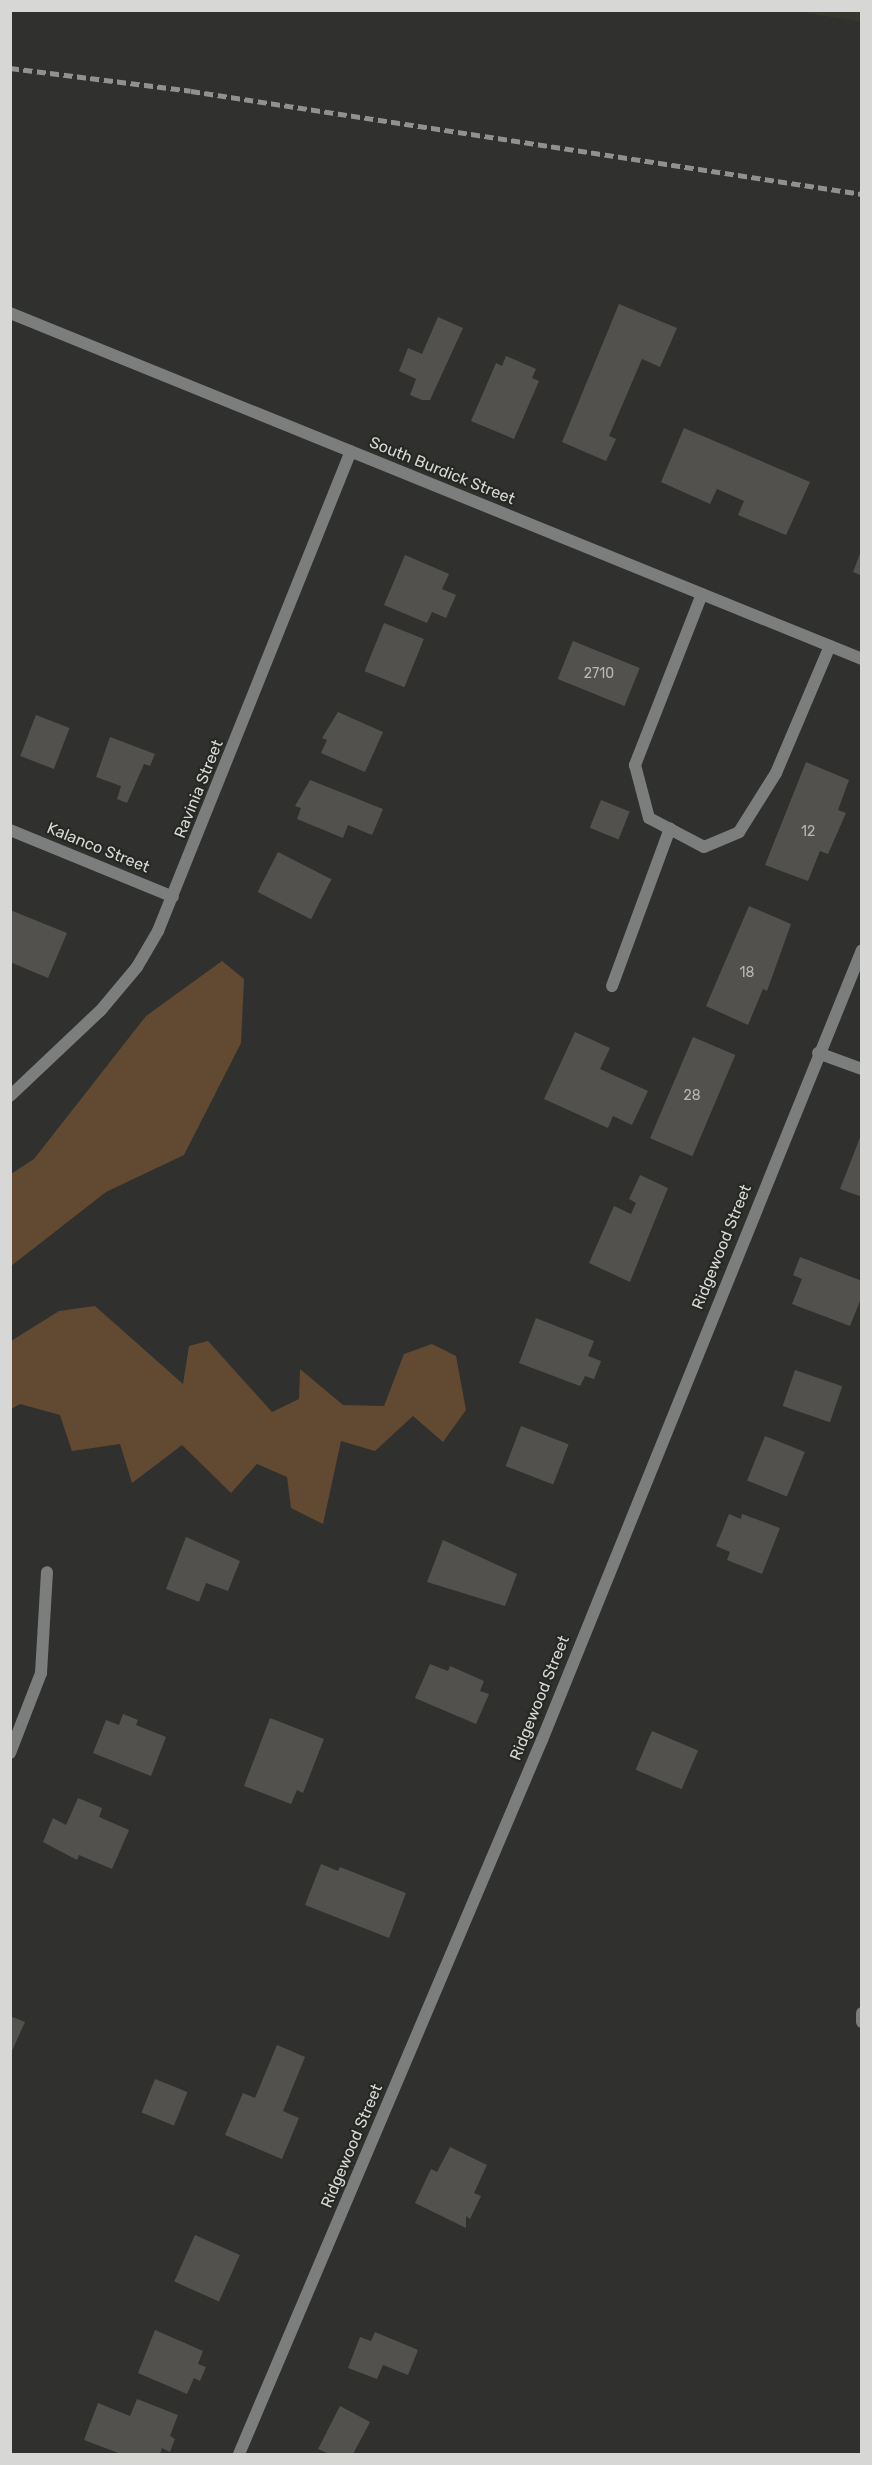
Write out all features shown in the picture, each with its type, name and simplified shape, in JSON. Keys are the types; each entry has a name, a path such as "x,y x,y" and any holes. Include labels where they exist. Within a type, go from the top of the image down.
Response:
{"street":[{"name":"South Burdick Street","path":"10,313 861,659"},
{"name":"Ravinia Street","path":"10,1096 61,1051 137,967 173,897 351,451"},
{"path":"702,594 635,765 649,818 704,847 738,832 776,773 830,646"},
{"path":"612,986 670,828"},
{"name":"Kalanco Street","path":"10,830 173,897"},
{"name":"Ridgewood Street","path":"239,2454 542,1740 861,950"},
{"path":"818,1053 861,1070"},
{"path":"10,1753 41,1673 47,1572"},
{"path":"861,2013 861,2022"}],"shaded area":[{"path":"796,11 861,11 861,22"},
{"path":"222,961 244,979 241,1043 184,1155 106,1192 11,1266 11,1174 34,1159 146,1016"},
{"path":"95,1306 183,1384 189,1346 208,1341 272,1412 299,1399 300,1369 343,1405 384,1406 404,1354 432,1344 456,1356 466,1410 443,1442 413,1416 375,1451 341,1441 323,1524 291,1508 287,1477 257,1464 231,1493 182,1445 132,1483 120,1444 72,1451 60,1415 20,1404 11,1409 11,1341 59,1311"}],"building":[{"path":"619,304 677,328 660,367 642,359 609,436 616,439 606,461 562,442"},
{"path":"438,317 463,328 430,400 422,400 410,395 416,379 399,371 408,348 422,354"},
{"path":"506,356 536,369 532,378 539,381 514,439 471,421 496,363 502,366"},
{"path":"684,428 810,482 786,535 738,515 744,501 717,489 710,504 661,482"},
{"path":"862,551 862,576 853,572"},
{"path":"405,555 449,574 442,589 456,595 446,618 432,612 427,623 384,605"},
{"path":"384,623 424,639 404,687 365,671"},
{"path":"573,641 640,668 624,706 558,679"},
{"path":"338,712 383,732 365,772 321,753 327,740 322,738"},
{"path":"36,715 70,728 54,769 20,756"},
{"path":"110,737 155,754 150,766 144,764 127,803 117,799 121,786 96,777"},
{"path":"806,762 849,780 838,810 846,813 828,854 820,851 808,881 765,865"},
{"path":"310,780 383,809 372,835 348,825 343,838 297,819 301,808 295,806"},
{"path":"601,800 630,812 619,839 590,828"},
{"path":"278,852 331,879 311,919 258,892"},
{"path":"749,906 791,924 767,991 763,989 748,1025 706,1006"},
{"path":"10,910 67,933 48,978 10,962"},
{"path":"575,1032 610,1048 600,1069 648,1091 632,1125 613,1116 608,1128 544,1099"},
{"path":"693,1037 735,1055 692,1156 650,1138"},
{"path":"862,1135 862,1197 840,1189"},
{"path":"640,1175 668,1188 630,1282 589,1263 614,1206 631,1214 636,1203 629,1199"},
{"path":"800,1257 862,1281 862,1296 850,1326 792,1304 802,1279 793,1275"},
{"path":"536,1318 594,1341 588,1356 601,1361 594,1379 585,1376 580,1386 519,1363"},
{"path":"795,1370 842,1386 830,1422 783,1406"},
{"path":"521,1426 569,1444 553,1484 506,1466"},
{"path":"765,1436 805,1452 787,1497 747,1481"},
{"path":"729,1514 741,1519 742,1514 780,1528 762,1574 727,1560 730,1552 716,1546"},
{"path":"186,1537 240,1561 228,1591 206,1583 199,1602 166,1589"},
{"path":"443,1540 517,1574 505,1606 427,1582"},
{"path":"430,1664 448,1671 450,1666 484,1681 480,1691 489,1694 476,1724 415,1698"},
{"path":"123,1714 138,1720 136,1725 166,1737 151,1776 93,1753 106,1720 119,1725"},
{"path":"270,1718 324,1739 303,1793 297,1790 291,1804 244,1786"},
{"path":"652,1731 698,1751 682,1789 636,1770"},
{"path":"78,1798 102,1808 99,1817 129,1830 112,1869 79,1855 77,1860 43,1842 53,1818 66,1825"},
{"path":"321,1864 338,1871 340,1867 406,1893 389,1938 305,1905"},
{"path":"10,2016 25,2022 10,2055"},
{"path":"277,2045 305,2057 283,2111 299,2118 282,2159 225,2135 243,2093 255,2098"},
{"path":"155,2079 187,2092 174,2125 142,2112"},
{"path":"450,2147 487,2165 474,2193 481,2196 470,2219 466,2216 466,2228 415,2203 431,2169 437,2172"},
{"path":"195,2235 240,2255 219,2302 174,2282"},
{"path":"155,2330 203,2351 198,2364 206,2367 200,2381 194,2378 187,2394 138,2373"},
{"path":"375,2332 418,2350 408,2375 383,2365 377,2379 348,2368 360,2337 371,2341"},
{"path":"137,2399 178,2415 170,2436 175,2439 170,2452 162,2448 160,2454 121,2454 84,2440 98,2403 130,2416"},
{"path":"340,2406 370,2422 353,2454 329,2454 318,2449"}],"railway":[{"path":"10,68 191,91 862,194"}]}
